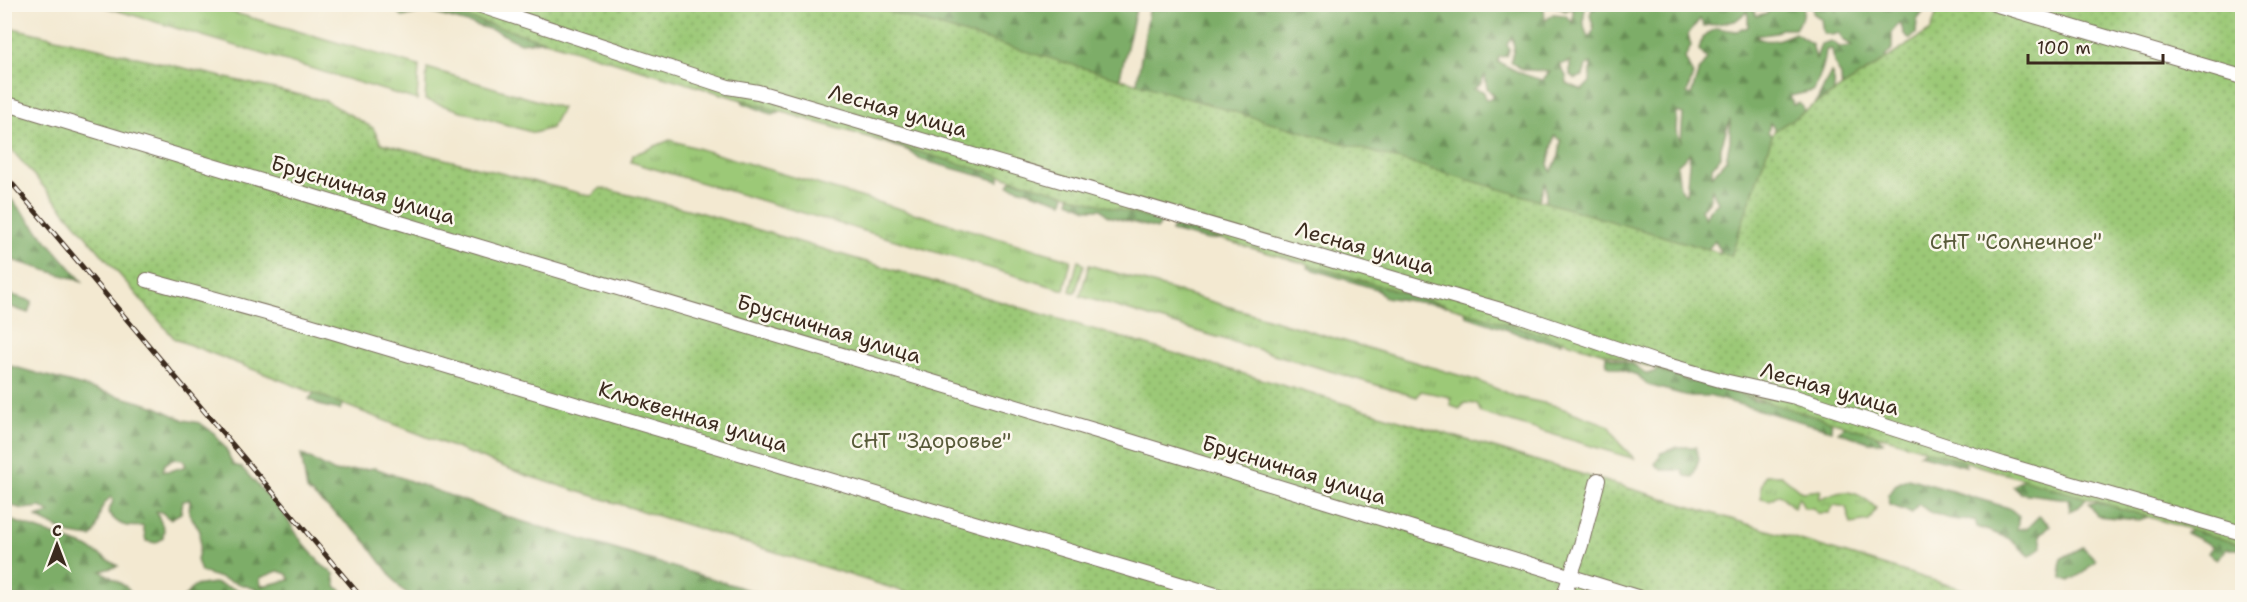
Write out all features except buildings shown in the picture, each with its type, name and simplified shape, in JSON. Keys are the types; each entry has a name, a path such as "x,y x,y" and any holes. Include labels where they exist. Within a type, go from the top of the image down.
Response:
{"street":[{"name":"Лесная улица","path":"475,4 728,87 758,92 1498,310 1653,361 1724,381 1795,397 2003,464 2242,533"},
{"path":"1994,4 2242,77"},
{"name":"Брусничная улица","path":"4,104 385,220 578,275 1107,434 1640,597"},
{"name":"Клюквенная улица","path":"147,280 306,324 1226,597"},
{"path":"1563,597 1581,545 1598,480"}],"green space":[{"path":"1546,4 1545,21 1553,14 1565,15 1573,23 1573,8 1565,11 1553,5 1586,5 1584,22 1589,38 1594,29 1590,15 1593,5 1670,5 1671,14 1676,5 1753,5 1756,16 1767,13 1775,5 1804,5 1803,16 1795,29 1781,29 1776,33 1755,36 1770,41 1795,33 1812,44 1816,59 1821,44 1831,41 1840,47 1853,46 1843,40 1839,33 1832,35 1823,33 1821,19 1813,13 1813,5 1834,5 1836,11 1839,5 1846,9 1859,4 1891,10 1884,6 1872,5 1920,6 1924,11 1917,20 1916,34 1910,39 1904,34 1900,22 1892,32 1892,49 1885,57 1895,66 1912,63 1921,58 1928,50 1932,30 1937,20 1944,29 1942,40 1949,47 1951,60 1943,69 1949,78 1968,85 1964,92 1947,87 1932,114 1927,106 1924,114 1930,122 1931,133 1925,139 1921,157 1907,163 1890,152 1886,140 1879,141 1865,129 1861,135 1873,144 1866,156 1858,159 1851,151 1850,130 1857,124 1842,100 1841,76 1834,63 1832,49 1826,50 1822,72 1813,91 1790,96 1793,105 1799,103 1803,107 1805,119 1815,105 1831,72 1834,88 1830,114 1844,122 1846,141 1842,171 1834,188 1824,183 1823,173 1831,162 1821,163 1818,171 1811,168 1819,160 1822,150 1807,153 1806,138 1794,148 1788,143 1788,133 1779,134 1770,123 1768,132 1784,148 1790,164 1790,171 1781,172 1780,185 1785,187 1799,171 1804,178 1814,175 1818,183 1821,194 1817,207 1809,200 1803,206 1806,219 1813,218 1817,212 1826,213 1829,207 1825,204 1831,198 1845,193 1849,177 1863,169 1888,162 1896,171 1905,172 1914,183 1906,202 1899,200 1894,202 1898,210 1906,210 1909,217 1903,230 1897,235 1892,229 1893,210 1885,216 1875,212 1872,202 1873,195 1863,194 1857,187 1852,201 1844,202 1842,217 1844,213 1851,210 1859,212 1860,199 1866,200 1868,211 1874,219 1869,228 1871,247 1880,256 1873,262 1866,299 1857,313 1855,337 1848,338 1845,348 1858,353 1855,359 1846,356 1843,359 1827,358 1822,354 1834,349 1842,339 1833,326 1832,339 1824,341 1825,325 1811,316 1810,295 1804,297 1808,325 1803,332 1788,326 1787,313 1779,311 1774,320 1747,315 1742,322 1736,318 1736,306 1726,306 1720,313 1722,330 1714,326 1712,297 1684,288 1667,265 1659,273 1631,266 1621,260 1622,247 1601,252 1595,264 1591,259 1578,269 1570,269 1565,259 1570,251 1566,238 1555,240 1558,250 1548,251 1540,244 1545,183 1531,222 1540,233 1535,240 1521,239 1510,242 1500,228 1511,221 1502,217 1500,222 1487,222 1490,232 1481,236 1475,228 1470,201 1462,201 1447,224 1386,214 1384,226 1373,225 1375,207 1366,207 1355,215 1342,214 1335,204 1342,195 1329,194 1321,188 1312,194 1293,199 1286,187 1285,166 1279,162 1274,148 1271,158 1257,161 1244,155 1226,158 1205,157 1194,152 1184,140 1170,146 1165,136 1140,131 1136,141 1127,143 1123,136 1128,127 1127,116 1134,100 1150,5","holes":["1748,11 1748,27 1737,31 1716,28 1702,38 1699,50 1707,59 1699,70 1691,95 1687,93 1693,75 1685,58 1691,46 1688,34 1700,19 1704,26 1735,21","1512,36 1514,47 1511,62 1523,70 1550,71 1543,80 1525,75 1498,62 1499,57 1507,56 1509,50 1507,44","1570,61 1570,75 1575,79 1583,76 1586,66 1591,63 1590,82 1582,90 1567,83 1560,65","1485,75 1487,88 1494,96 1486,100 1484,92 1473,89 1480,85","1677,112 1683,114 1681,141 1676,131","1730,119 1730,141 1726,160 1712,176 1712,167 1721,157 1721,147","1555,136 1561,140 1559,156 1551,172 1548,164","1690,153 1686,195 1680,188 1677,165","1712,189 1718,203 1709,210 1705,219 1701,209 1709,202","1777,236 1793,238 1774,250 1770,243","1715,240 1720,251 1713,260 1703,263 1696,260 1690,263 1690,251 1707,251"]},
{"path":"99,5 207,5 419,66 417,100"},
{"path":"390,5 448,5 571,42 520,43 496,31 425,11 403,17"},
{"name":"СНТ \"Солнечное\"","path":"425,5 866,5 1731,256 1774,131 1931,30 1939,5 2242,5 2242,545 1341,274 809,120"},
{"path":"661,5 1137,5 1119,81"},
{"name":"СНТ \"Здоровье\"","path":"4,26 326,101 373,128 381,143 591,196 601,188 695,211 1988,597 921,597 525,475 175,339 5,142"},
{"path":"427,68 562,108 551,128 534,133 425,100"},
{"path":"741,97 784,111 771,114 743,103"},
{"path":"872,132 966,158 974,168 989,164 999,171 999,181 922,160 907,150 873,139"},
{"path":"670,140 1071,260 1064,290 631,162 633,155"},
{"path":"1011,180 1066,191 1063,202 1008,185"},
{"path":"1072,190 1162,222 1157,229 1108,216 1101,209 1087,209 1069,201"},
{"path":"5,192 82,281 5,258"},
{"path":"1176,221 1221,239 1208,240 1171,231"},
{"path":"1078,260 1084,265 1075,293 1070,291"},
{"path":"1310,261 1434,296 1445,306 1384,297 1376,289 1308,268"},
{"path":"1089,265 1478,381 1516,397 1553,405 1610,426 1619,443 1635,459 1481,413 1477,404 1464,403 1460,409 1451,406 1450,397 1421,391 1417,397 1080,296"},
{"path":"5,293 32,301 28,313 5,305"},
{"path":"1464,307 1553,332 1562,343 1538,340 1466,316"},
{"path":"1606,356 1634,365 1647,374 1659,370 1688,381 1725,387 1755,401 1779,403 1832,416 1831,430 1709,396 1688,396 1648,385 1637,375 1607,365"},
{"path":"4,364 154,406 184,420 200,423 214,433 226,449 233,465 241,467 283,513 302,542 322,565 334,574 336,586 349,597 281,597 201,572 197,560 200,531 189,513 190,500 183,501 181,513 170,519 156,511 164,529 163,538 156,543 146,541 143,526 123,525 112,517 108,512 113,501 111,497 102,508 97,528 91,537 70,534 36,517 50,513 41,507 23,509 5,504","holes":["173,459 183,460 186,466 163,471 165,464","278,571 287,574 290,580 261,586 260,578"]},
{"path":"315,392 344,400 340,410 322,406 309,399"},
{"path":"1848,424 1872,431 1883,442 1869,442 1838,432"},
{"path":"1677,447 1696,447 1699,459 1693,477 1685,476 1682,470 1662,470 1655,464 1661,453"},
{"path":"1929,447 1962,458 1966,466 1919,454"},
{"path":"301,454 335,472 375,468 511,518 772,597 413,597 401,589 362,537 307,490"},
{"path":"1765,475 1781,475 1802,492 1821,490 1819,499 1835,493 1856,494 1876,508 1869,521 1851,524 1846,507 1834,505 1829,513 1817,513 1813,508 1804,508 1799,497 1794,508 1779,494 1770,500 1761,498 1761,487"},
{"path":"1908,478 2009,508 2019,516 2017,529 2027,528 2039,516 2050,525 2040,535 2042,547 2030,556 2008,538 1977,527 1975,520 1945,518 1918,504 1912,513 1890,505 1888,495 1895,485"},
{"path":"2025,478 2076,492 2086,498 2079,507 2070,511 2068,499 2020,493 2013,486"},
{"path":"2089,503 2120,506 2150,516 2139,520 2097,516"},
{"path":"5,518 87,547 118,566 101,571 125,586 135,597 5,597"},
{"path":"2193,525 2242,539 2242,549 2227,549 2217,559 2208,553 2213,546 2186,533"},
{"path":"2083,547 2096,560 2083,573 2069,581 2062,578 2060,567 2062,558"},
{"path":"214,583 263,597 184,597 194,586"}],"railway":[{"path":"4,174 362,598"}]}
